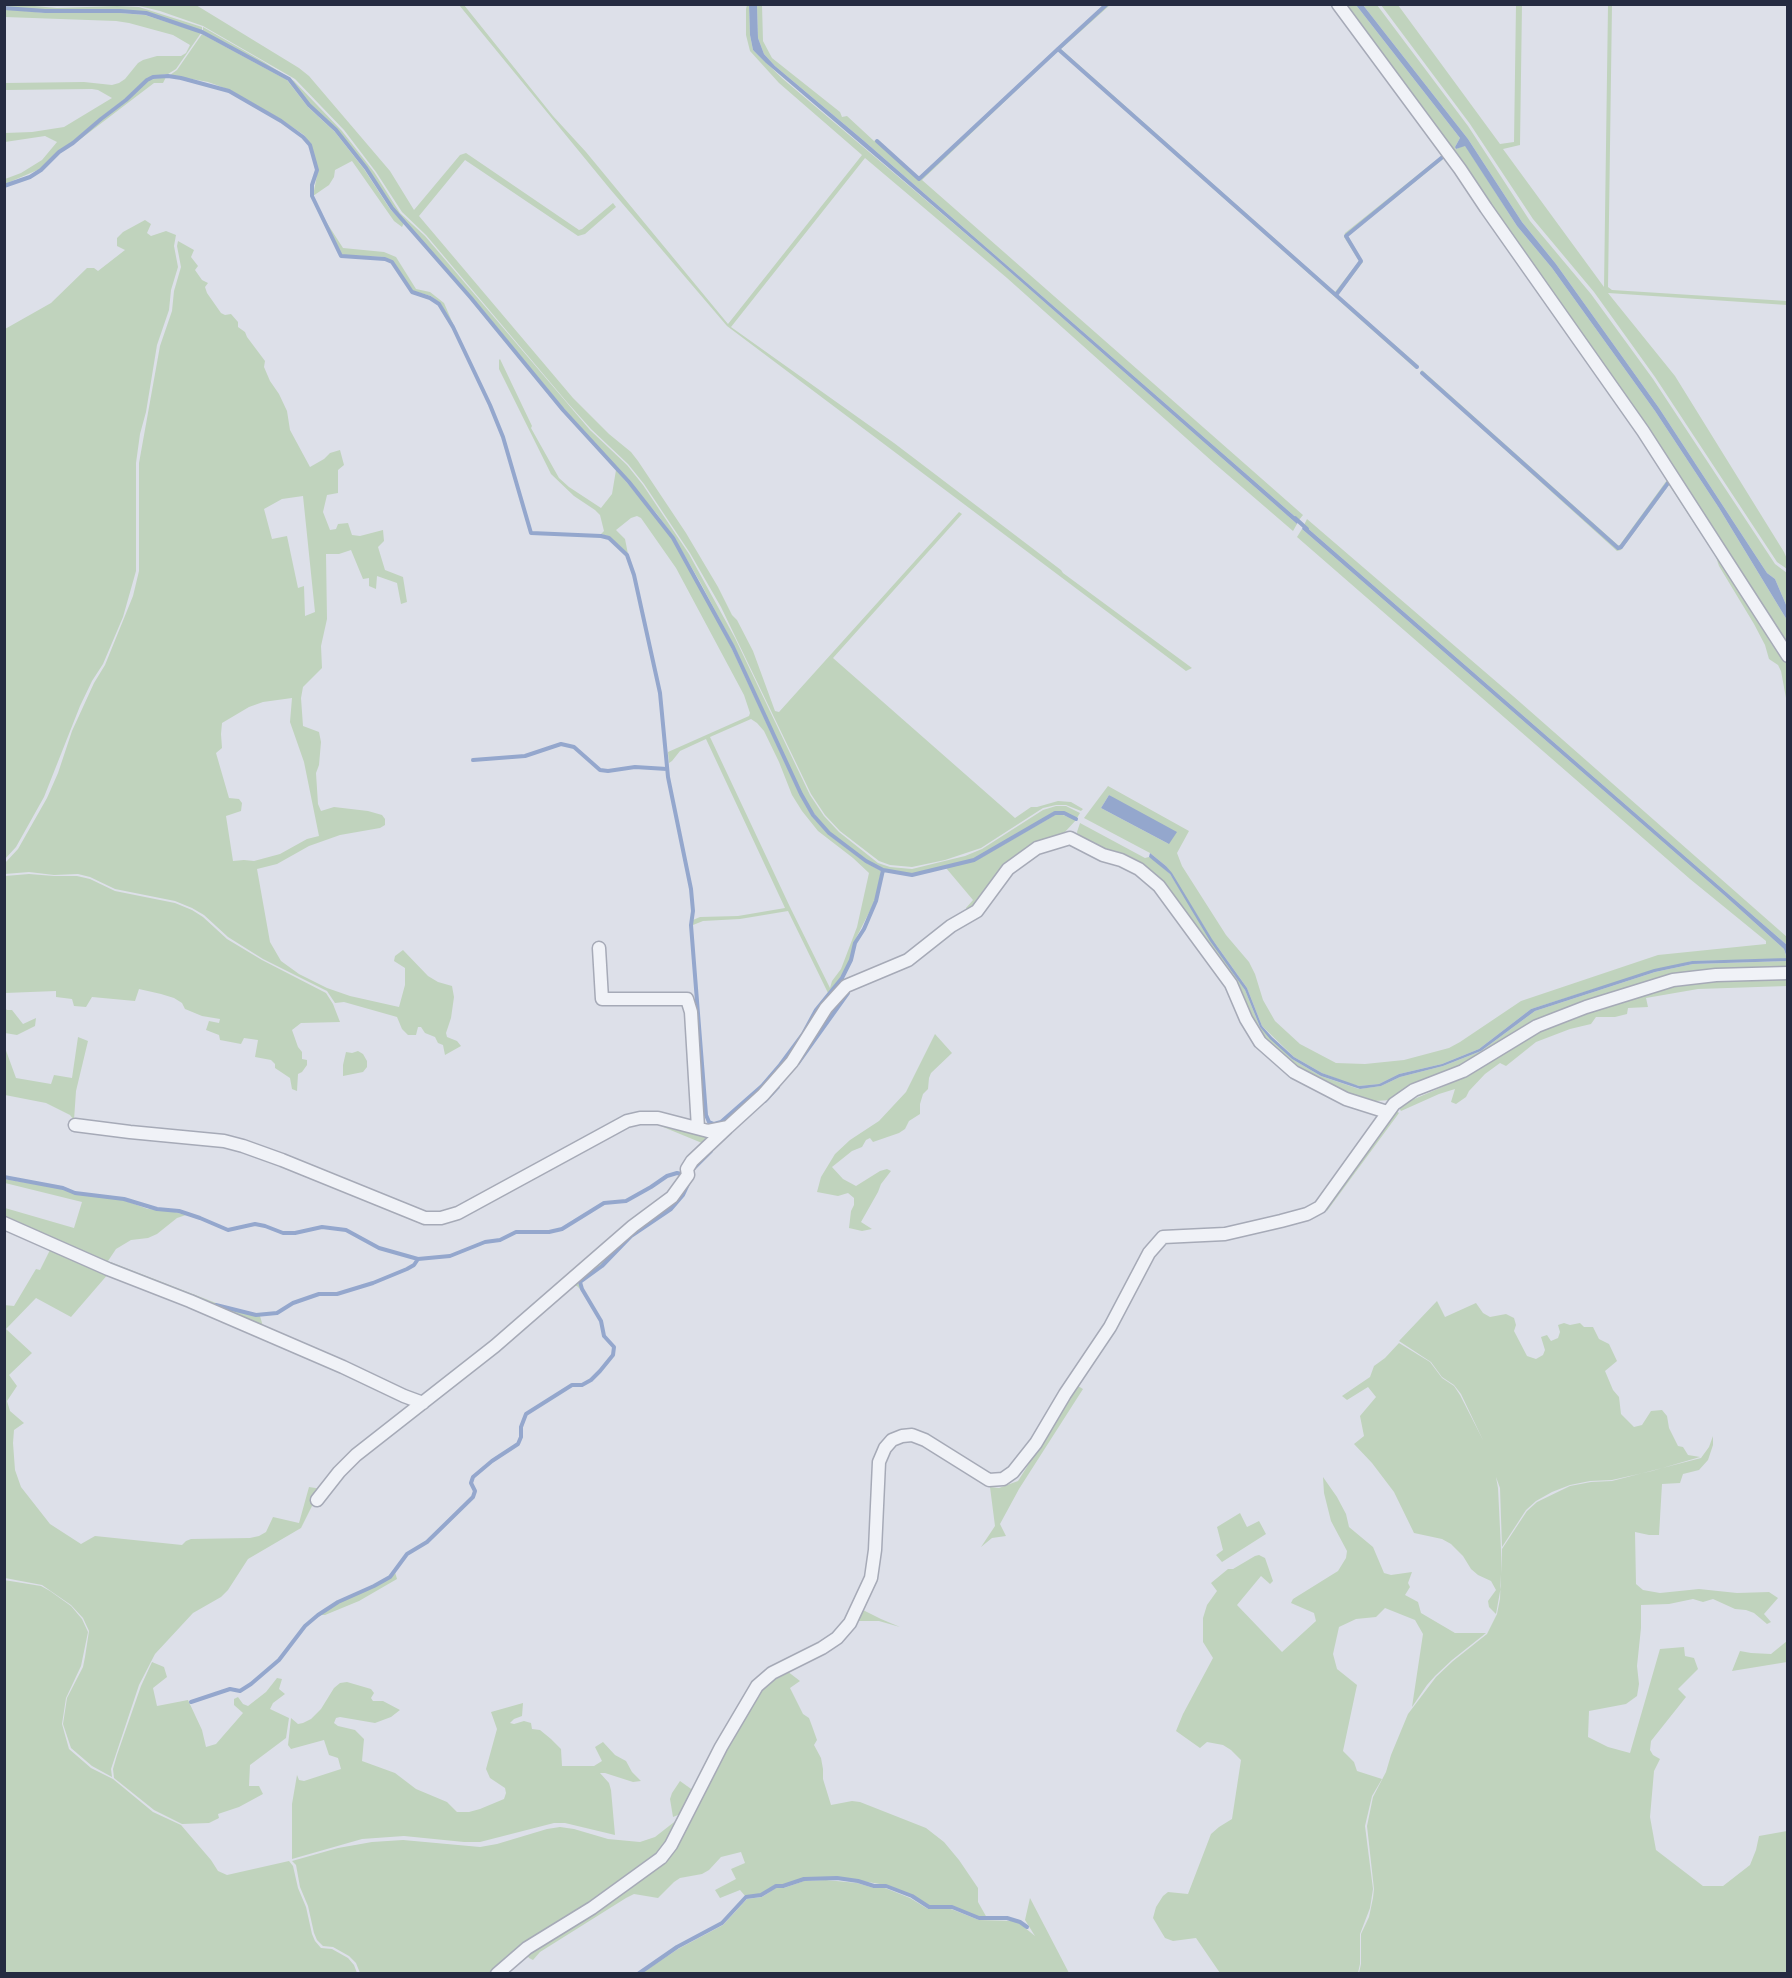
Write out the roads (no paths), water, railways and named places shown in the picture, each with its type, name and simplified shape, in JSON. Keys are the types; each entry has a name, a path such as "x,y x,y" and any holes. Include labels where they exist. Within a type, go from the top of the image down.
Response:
{"street":[{"path":"1338,4 1460,169 1485,208 1643,431 1788,656"},
{"path":"317,1500 356,1455 495,1346 633,1226 672,1197 688,1175 687,1169 692,1161 763,1095 792,1062 826,1008 846,986 908,960 951,926 977,911 1008,869 1037,848 1070,838 1103,855 1121,860 1139,869 1159,886 1231,984 1246,1019 1260,1042 1294,1072 1346,1099 1387,1112"},
{"path":"599,948 602,999 687,999 691,1012 698,1128"},
{"path":"497,1974 527,1948 592,1908 661,1858 671,1845 721,1747 757,1686 772,1672 822,1648 837,1638 850,1623 871,1578 875,1550 879,1462 885,1448 892,1440 912,1435 925,1440 988,1480 1003,1479 1013,1472 1036,1443 1110,1327 1149,1253 1163,1237 1225,1234 1307,1214 1320,1207 1394,1104 1414,1090 1463,1071 1537,1026 1586,1007 1673,980 1716,975 1788,974"},
{"path":"75,1125 233,1143 282,1160 425,1218 441,1218 458,1213 627,1121 658,1118 708,1131 728,1127"},
{"path":"4,1223 423,1403"}],"water":[{"path":"749,5 757,5 758,38 764,54 775,66 1299,520 1297,524 993,257 766,63 753,50"},
{"path":"1356,5 1363,5 1468,139 1522,222 1556,264 1659,408 1767,573 1775,579 1787,607 1787,620 1719,508 1655,411 1552,268 1517,226 1465,146 1456,149 1460,138"},
{"path":"1304,525 1787,945 1787,958 1784,949 1724,895 1302,529"},
{"path":"1109,795 1177,832 1169,844 1101,808"},
{"path":"1150,853 1172,873 1212,939 1247,988 1262,1026 1272,1037 1294,1057 1322,1073 1359,1086 1379,1084 1399,1074 1442,1064 1479,1049 1531,1009 1654,969 1692,961 1787,958 1787,961 1693,964 1655,972 1535,1011 1481,1051 1443,1066 1400,1077 1381,1086 1360,1089 1321,1076 1292,1059 1270,1039 1260,1027 1245,990 1210,941 1170,874 1149,857"}],"waterway":[{"path":"1107,4 1058,49 1417,367"},
{"path":"4,8 146,13 202,32 289,79 309,105 336,130 366,168 392,208 471,298 563,410 629,482 673,538 733,647 801,794 813,815 829,833 866,861 883,870 912,875 974,860 1055,813 1064,813 1076,819"},
{"path":"877,141 919,179 1058,49"},
{"path":"4,186 30,177 41,170 59,152 153,77 181,78 229,91 281,121 303,137 310,145 317,170 312,185 312,196 341,256 385,259 392,262 412,292 430,298 439,304 453,327 503,437 531,533 601,536 609,538 627,555 634,575 660,693 668,777 691,889 693,911 691,925 706,1115 709,1122 714,1124 721,1122 762,1086 803,1034 816,1010 842,978"},
{"path":"1336,295 1361,261 1346,236 1445,155"},
{"path":"1422,373 1618,548 1668,483"},
{"path":"1295,518 1307,529"},
{"path":"473,760 525,756 561,744 574,747 600,770 635,767 667,769"},
{"path":"842,978 851,960 855,943 876,901 883,870"},
{"path":"798,1063 848,993 846,988"},
{"path":"765,1101 778,1087"},
{"path":"693,1169 711,1151"},
{"path":"4,1177 63,1188 75,1193 124,1199 157,1209 179,1211 228,1230 255,1224 283,1233 295,1233 322,1227 346,1230 379,1248 418,1259 450,1256 485,1242 500,1240 516,1232 549,1232 562,1229 604,1203 626,1201 667,1176 677,1173 686,1175"},
{"path":"191,1702 230,1689 240,1691 279,1660 305,1626 318,1615 338,1602 390,1577 407,1554 427,1542 473,1497 475,1491 471,1483 473,1477 518,1444 526,1414 572,1385 582,1385 591,1380 600,1371 613,1355 614,1347 604,1336 601,1321 580,1282 602,1266 631,1236 671,1209 683,1195 689,1182"},
{"path":"216,1305 256,1315 277,1313 293,1303 319,1294 337,1294 373,1283 407,1269 418,1259"},
{"path":"638,1974 677,1947 722,1923 746,1897 761,1895 776,1886 804,1879 837,1878 874,1886 886,1886 912,1896 929,1907 952,1907 979,1918 1007,1918 1027,1927"}]}
